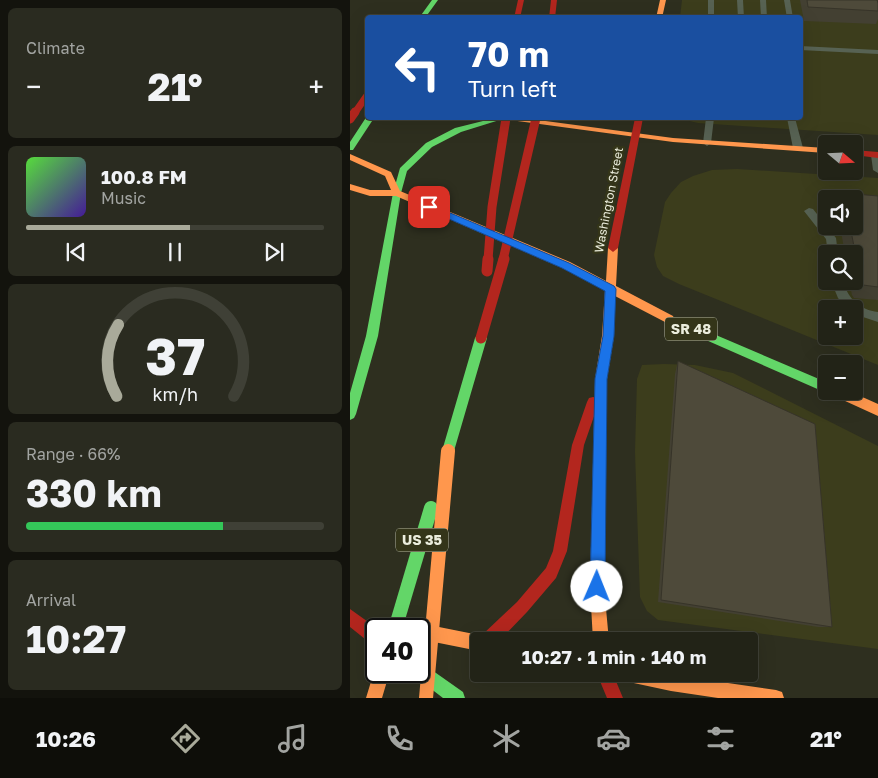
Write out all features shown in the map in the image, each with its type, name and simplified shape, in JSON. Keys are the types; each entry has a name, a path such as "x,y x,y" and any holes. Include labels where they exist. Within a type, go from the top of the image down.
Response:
{"main road":[{"path":"518,15 521,0"},
{"path":"552,15 554,0"},
{"path":"660,15 663,0"},
{"path":"424,15 433,2"},
{"path":"431,15 433,2"},
{"path":"350,119 365,98"},
{"path":"350,106 365,108"},
{"path":"350,148 369,120"},
{"path":"350,414 372,336 397,193 404,170 428,145 460,128 494,120"},
{"path":"481,338 492,207 506,120"},
{"path":"525,120 707,143 818,150"},
{"name":"US 35","path":"390,618 448,451 481,338 504,259 536,120"},
{"name":"Washington Street","path":"601,379 608,336 613,240 639,120"},
{"path":"863,154 877,155"},
{"path":"350,157 388,174 397,193"},
{"name":"SR 48","path":"350,187 370,193 397,193 566,265 659,315 818,384"},
{"path":"497,632 522,607 551,573 560,551 578,445 601,379"},
{"path":"600,632 597,587 601,379"},
{"path":"856,400 878,410"},
{"path":"426,698 448,451"},
{"path":"350,617 365,620"},
{"path":"350,617 365,629"},
{"path":"430,633 470,641"},
{"path":"430,677 458,698"},
{"path":"598,690 600,682"},
{"path":"607,682 615,698"},
{"path":"666,682 776,698"},
{"path":"374,698 378,683"}],"lane":[{"path":"711,0 711,15"},
{"path":"740,0 741,15"},
{"path":"763,0 764,15"},
{"path":"787,0 790,15"},
{"path":"803,48 878,52"},
{"path":"707,143 710,120"},
{"path":"792,120 798,148"},
{"path":"877,155 878,170"},
{"path":"810,211 831,238 832,245"},
{"path":"839,290 851,307 861,313 878,317"}],"shaded area":[{"path":"682,0 878,0 878,135 698,123 685,120 803,120 803,15 680,15"},
{"path":"737,169 818,174 818,180 878,178 878,365 863,359 863,355 853,355 829,345 863,345 863,300 818,300 818,341 663,276 657,267 654,255 665,202 681,182 712,170"},
{"path":"642,365 695,365 733,373 878,446 878,649 658,620 647,611 640,597 635,452 637,379"}],"building":[{"path":"807,0 877,0 878,11 808,7"},
{"path":"863,195 878,196 878,287 863,285 863,245 854,245 852,235 863,235"},
{"path":"678,361 815,424 832,627 661,600"}],"traffic: fast":[{"path":"424,15 435,0"},
{"path":"350,148 369,120"},
{"path":"350,414 372,336 397,193 403,170 429,145 458,130 495,120"},
{"path":"669,319 818,384"},
{"path":"448,451 481,338"},
{"path":"398,618 431,508"},
{"path":"430,677 457,698"}],"traffic: slow":[{"path":"660,15 663,0"},
{"path":"525,120 673,140 818,150"},
{"path":"350,157 388,174 397,193"},
{"path":"350,187 370,193 397,193 566,265 669,319"},
{"path":"600,632 597,587 601,379 608,336 613,248"},
{"path":"856,400 878,410"},
{"path":"426,698 448,451"},
{"path":"430,633 470,641"},
{"path":"666,682 776,698"},
{"path":"374,698 378,683"}],"traffic: jam":[{"path":"518,15 521,0"},
{"path":"552,15 554,0"},
{"path":"350,119 365,98"},
{"path":"487,271 492,207 506,120"},
{"path":"481,338 506,251 536,120"},
{"path":"613,248 639,120"},
{"path":"863,154 878,155"},
{"path":"497,632 522,607 551,573 560,551 578,445 593,402"},
{"path":"350,617 365,629"},
{"path":"608,682 615,698"}],"route":[{"path":"429,207 566,265 610,289 608,336 601,379 597,587"}]}
